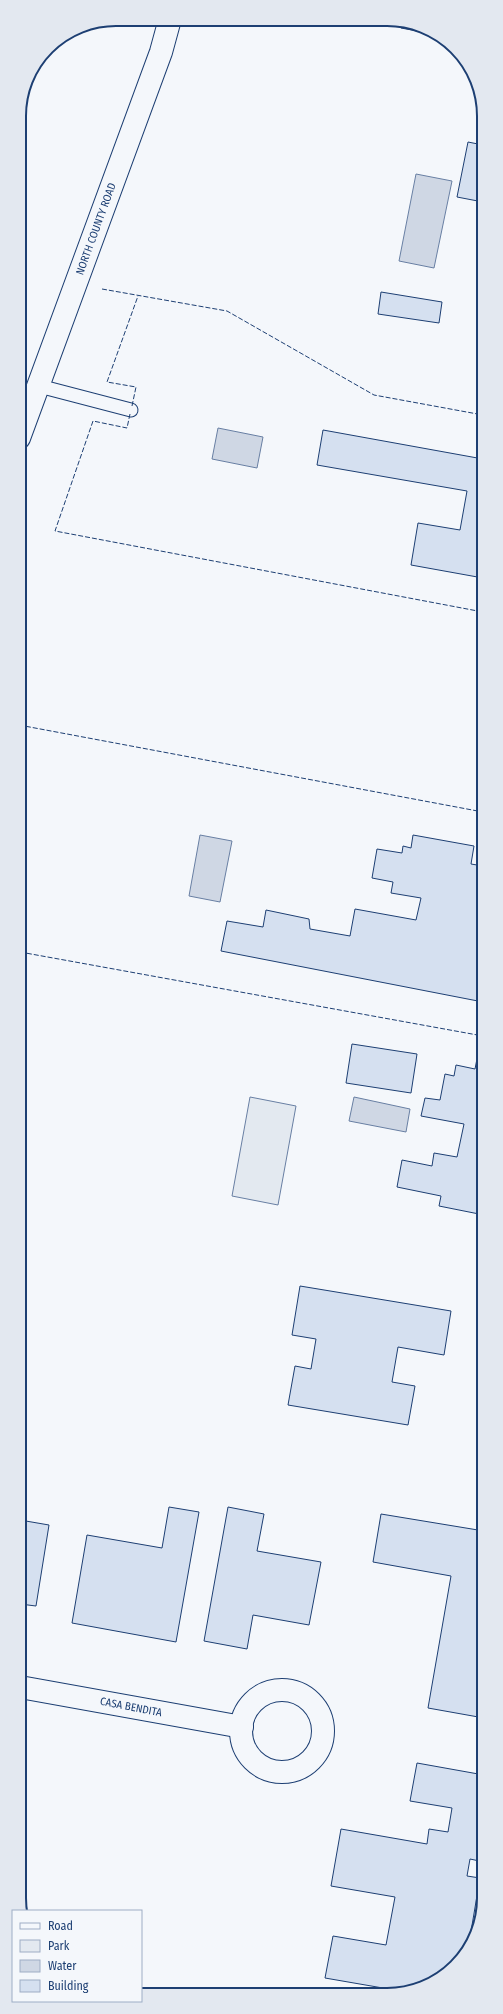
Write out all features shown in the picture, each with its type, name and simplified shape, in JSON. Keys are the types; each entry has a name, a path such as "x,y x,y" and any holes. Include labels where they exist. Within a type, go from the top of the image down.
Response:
{"street":[{"name":"NORTH COUNTY ROAD","path":"26,416 39,386 161,52 168,26"},
{"name":"CASA BENDITA","path":"26,1687 242,1727"}],"lane":[{"path":"39,386 131,410"}],"green space":[{"path":"250,1097 296,1106 278,1205 232,1196"}],"water":[{"path":"416,174 452,181 434,268 399,261"},
{"path":"218,428 263,437 257,468 212,459"},
{"path":"200,835 232,841 220,902 189,896"},
{"path":"354,1097 410,1109 406,1132 349,1121"}],"building":[{"path":"468,142 477,144 477,201 457,197"},
{"path":"381,292 442,302 439,323 378,314"},
{"path":"323,430 477,458 477,577 411,565 418,523 460,530 467,491 317,465"},
{"path":"413,835 474,846 471,864 477,865 477,1001 221,951 227,921 263,927 266,910 309,919 310,929 350,936 355,909 416,920 421,898 391,893 393,882 372,878 377,849 402,853 403,846 411,848"},
{"path":"352,1044 417,1054 411,1093 346,1083"},
{"path":"477,1059 477,1214 439,1206 441,1196 397,1187 402,1160 432,1166 434,1153 457,1157 464,1124 421,1116 425,1098 440,1100 445,1074 454,1076 456,1065 475,1069"},
{"path":"300,1286 451,1311 444,1355 398,1347 392,1382 415,1386 408,1425 288,1405 295,1366 311,1369 316,1339 292,1335"},
{"path":"169,1507 199,1512 176,1642 72,1623 87,1535 162,1548"},
{"path":"228,1507 264,1514 257,1551 321,1562 309,1625 253,1615 247,1649 204,1641"},
{"path":"381,1514 477,1530 477,1717 428,1708 451,1576 373,1562"},
{"path":"26,1521 49,1525 36,1606 26,1605"},
{"path":"417,1763 477,1774 477,1860 470,1859 467,1876 477,1878 477,1896 472,1928 468,1938 451,1962 432,1976 416,1983 399,1987 383,1988 325,1978 333,1936 386,1945 395,1897 331,1886 341,1829 427,1844 429,1829 448,1832 452,1808 410,1801"}],"fence":[{"path":"102,289 227,311 374,395 477,414"},
{"path":"132,406 136,387 107,382 138,296"},
{"path":"130,414 127,428 93,421 55,531 477,611"},
{"path":"26,726 477,811"},
{"path":"26,953 477,1035"}]}
